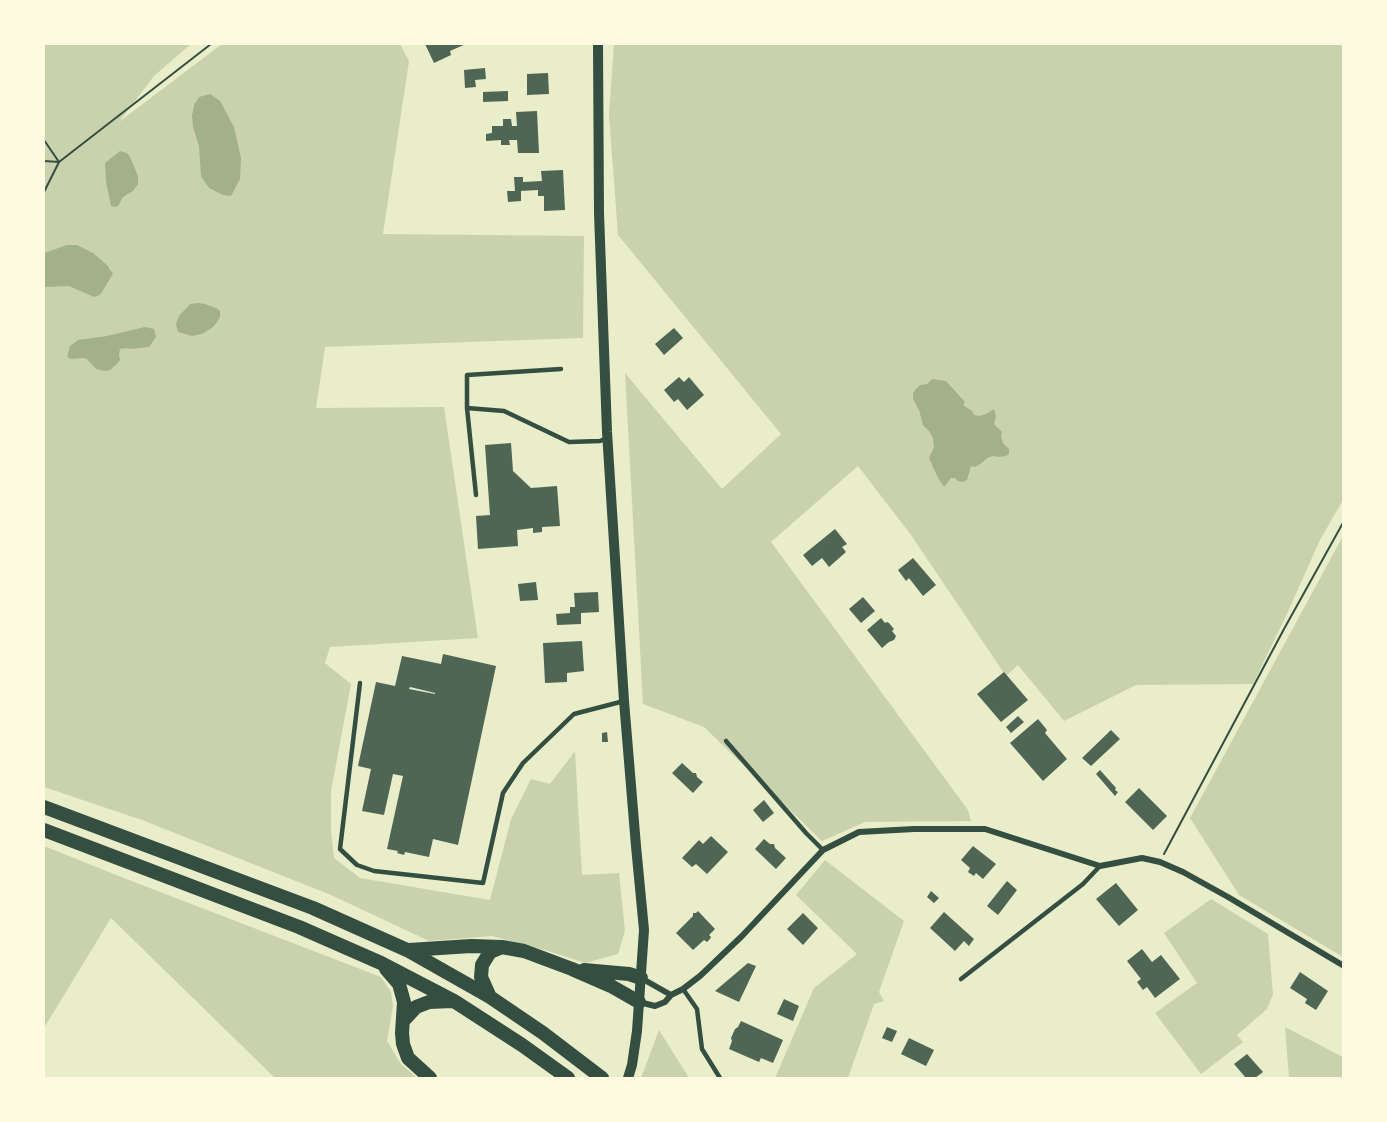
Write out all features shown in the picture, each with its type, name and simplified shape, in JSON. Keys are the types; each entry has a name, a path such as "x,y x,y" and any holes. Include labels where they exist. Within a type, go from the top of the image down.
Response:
{"main road":[{"path":"44,807 314,908 407,950 490,997 543,1033 602,1078"},
{"path":"44,830 299,927 381,963 454,1001 568,1078"},
{"path":"407,950 471,946 502,947 524,951 611,986 639,1002"},
{"path":"490,997 481,976 482,965 490,952 502,947"},
{"path":"381,963 399,984 404,1002 403,1044 408,1058 430,1078"},
{"path":"572,969 629,974 641,978"},
{"path":"404,1020 416,1007 429,1002 454,1001"}],"street":[{"path":"598,44 599,213 607,438 624,701 644,930 637,1031 628,1078"},
{"path":"639,1002 655,1006 700,976 742,936 823,850 859,832 985,829 1100,866 1142,858 1160,862 1228,897 1344,966"},
{"path":"641,978 671,995"}],"lane":[{"path":"476,495 467,408 467,375 561,369"},
{"path":"467,408 504,411 569,442 600,441 607,438"},
{"path":"360,683 340,849 357,865 374,871 483,883 503,793 523,763 574,714 624,701"},
{"path":"726,741 823,850"},
{"path":"961,980 1083,884 1100,866"},
{"path":"683,989 697,1009 702,1049 720,1078"}],"path":[{"path":"44,192 59,162 211,44"},
{"path":"44,140 59,162"},
{"path":"44,161 59,162"},
{"path":"1160,862 1344,521"}],"shaded area":[{"path":"44,44 191,44 154,76 119,122 222,44 400,44 409,61 383,234 584,236 583,338 325,347 316,408 444,407 478,638 330,647 325,663 351,684 331,791 331,830 334,858 360,878 490,900 511,819 531,779 550,784 575,751 582,875 619,873 625,931 618,954 585,963 492,936 429,941 331,895 142,820 44,787"},
{"path":"614,44 1343,44 1343,500 1320,540 1253,684 1136,685 1064,721 1018,665 1006,676 911,535 858,466 771,542 968,810 971,821 865,822 822,841 704,727 643,704 625,373 722,489 781,434 618,235 609,115"},
{"path":"210,94 220,101 234,127 241,158 240,179 231,196 209,188 201,176 199,146 192,116 194,105 199,97"},
{"path":"120,151 127,153 130,157 138,176 138,184 133,191 123,197 118,206 114,207 111,206 106,182 105,163"},
{"path":"67,245 77,245 93,253 107,265 113,274 100,295 94,297 69,286 44,287 44,253"},
{"path":"198,303 220,311 217,322 202,334 192,336 178,332 176,324 179,316 190,304"},
{"path":"145,327 154,329 156,337 149,347 120,349 120,360 110,370 96,369 84,358 67,357 70,346 78,340"},
{"path":"932,379 946,381 965,402 963,405 974,415 986,414 994,409 996,416 994,424 1002,432 1003,443 1009,449 1009,454 1006,456 989,457 975,467 971,466 967,480 963,482 951,478 944,487 929,458 934,447 933,438 923,425 913,399 916,389"},
{"path":"1343,536 1343,957 1239,895 1190,818"},
{"path":"44,846 381,977 391,992 393,1006 387,1041 401,1064 417,1078 275,1078 111,918 44,1028"},
{"path":"825,860 904,921 879,992 884,1001 874,1004 848,1078 775,1078 814,988 857,954 796,895"},
{"path":"1211,899 1268,934 1273,994 1267,1009 1237,1035 1243,1042 1201,1074 1155,1013 1197,983 1164,933"},
{"path":"1285,1027 1343,1057 1343,1078 1289,1078"},
{"path":"659,1030 689,1078 641,1078"}],"building":[{"path":"425,44 466,44 450,51 451,55 434,63"},
{"path":"485,68 486,79 475,80 476,87 465,88 464,70"},
{"path":"548,73 549,94 527,95 527,74"},
{"path":"508,91 508,101 483,102 483,92"},
{"path":"537,111 539,153 518,153 517,140 509,140 510,145 501,145 501,140 486,141 486,134 492,133 492,126 503,126 503,119 511,119 512,126 517,126 516,112"},
{"path":"563,170 565,210 544,211 544,196 538,196 538,190 521,191 521,201 508,202 507,191 515,191 514,177 523,177 523,182 542,181 541,171"},
{"path":"674,328 683,338 664,355 655,344"},
{"path":"679,377 684,382 689,377 704,395 687,410 678,399 674,402 664,390"},
{"path":"511,443 513,471 531,488 557,486 560,526 542,527 542,532 533,533 533,528 517,530 518,546 478,549 476,516 490,515 485,445"},
{"path":"835,529 847,544 842,547 846,552 829,567 822,558 812,566 803,555"},
{"path":"913,558 936,585 923,596 909,578 906,581 898,570"},
{"path":"536,582 538,600 520,601 518,584"},
{"path":"598,592 599,612 581,613 581,624 557,625 556,614 570,613 570,607 575,607 574,593"},
{"path":"863,597 875,611 861,623 849,609"},
{"path":"881,618 894,629 892,631 896,636 882,648 867,630"},
{"path":"582,641 584,671 567,673 567,682 545,683 543,643"},
{"path":"443,654 496,666 458,845 433,839 429,857 405,852 404,855 387,849 403,776 393,774 384,815 362,811 371,769 358,766 376,682 395,686 402,656 441,664","holes":["410,687 435,694 409,689"]},
{"path":"1004,672 1028,700 1001,722 977,694"},
{"path":"1018,716 1024,722 1011,733 1006,727"},
{"path":"1038,719 1047,730 1045,733 1067,759 1043,781 1010,743"},
{"path":"1111,730 1120,739 1091,766 1082,758"},
{"path":"607,732 608,742 602,742 602,733"},
{"path":"682,763 696,773 703,782 693,793 672,773"},
{"path":"1100,770 1116,788 1118,792 1115,796 1096,774"},
{"path":"1139,788 1167,816 1153,830 1125,802"},
{"path":"764,800 774,813 763,822 753,810"},
{"path":"711,836 728,852 707,874 696,864 692,867 682,858 699,840 703,844"},
{"path":"764,839 774,844 775,848 786,858 776,869 755,849"},
{"path":"973,846 996,864 983,879 976,873 974,876 968,872 970,868 961,860"},
{"path":"1007,881 1017,890 998,915 987,906"},
{"path":"1116,883 1138,910 1119,926 1096,899"},
{"path":"931,891 939,898 934,903 927,897"},
{"path":"698,911 715,929 709,935 711,937 707,942 704,940 693,950 676,933 693,916 693,913"},
{"path":"944,912 974,939 969,946 964,941 955,951 930,928"},
{"path":"803,913 818,928 803,945 787,929"},
{"path":"1142,949 1152,962 1161,955 1180,979 1155,998 1147,987 1143,990 1137,982 1141,979 1127,961"},
{"path":"748,963 756,966 739,1002 715,991"},
{"path":"1300,972 1328,991 1316,1010 1305,1003 1307,999 1290,988"},
{"path":"784,999 799,1006 793,1021 777,1014"},
{"path":"741,1021 783,1040 773,1063 761,1058 759,1062 729,1049 731,1038"},
{"path":"887,1027 897,1031 892,1042 882,1038"},
{"path":"909,1038 934,1050 926,1066 901,1054"},
{"path":"1247,1054 1263,1072 1255,1078 1246,1078 1234,1064"}]}
